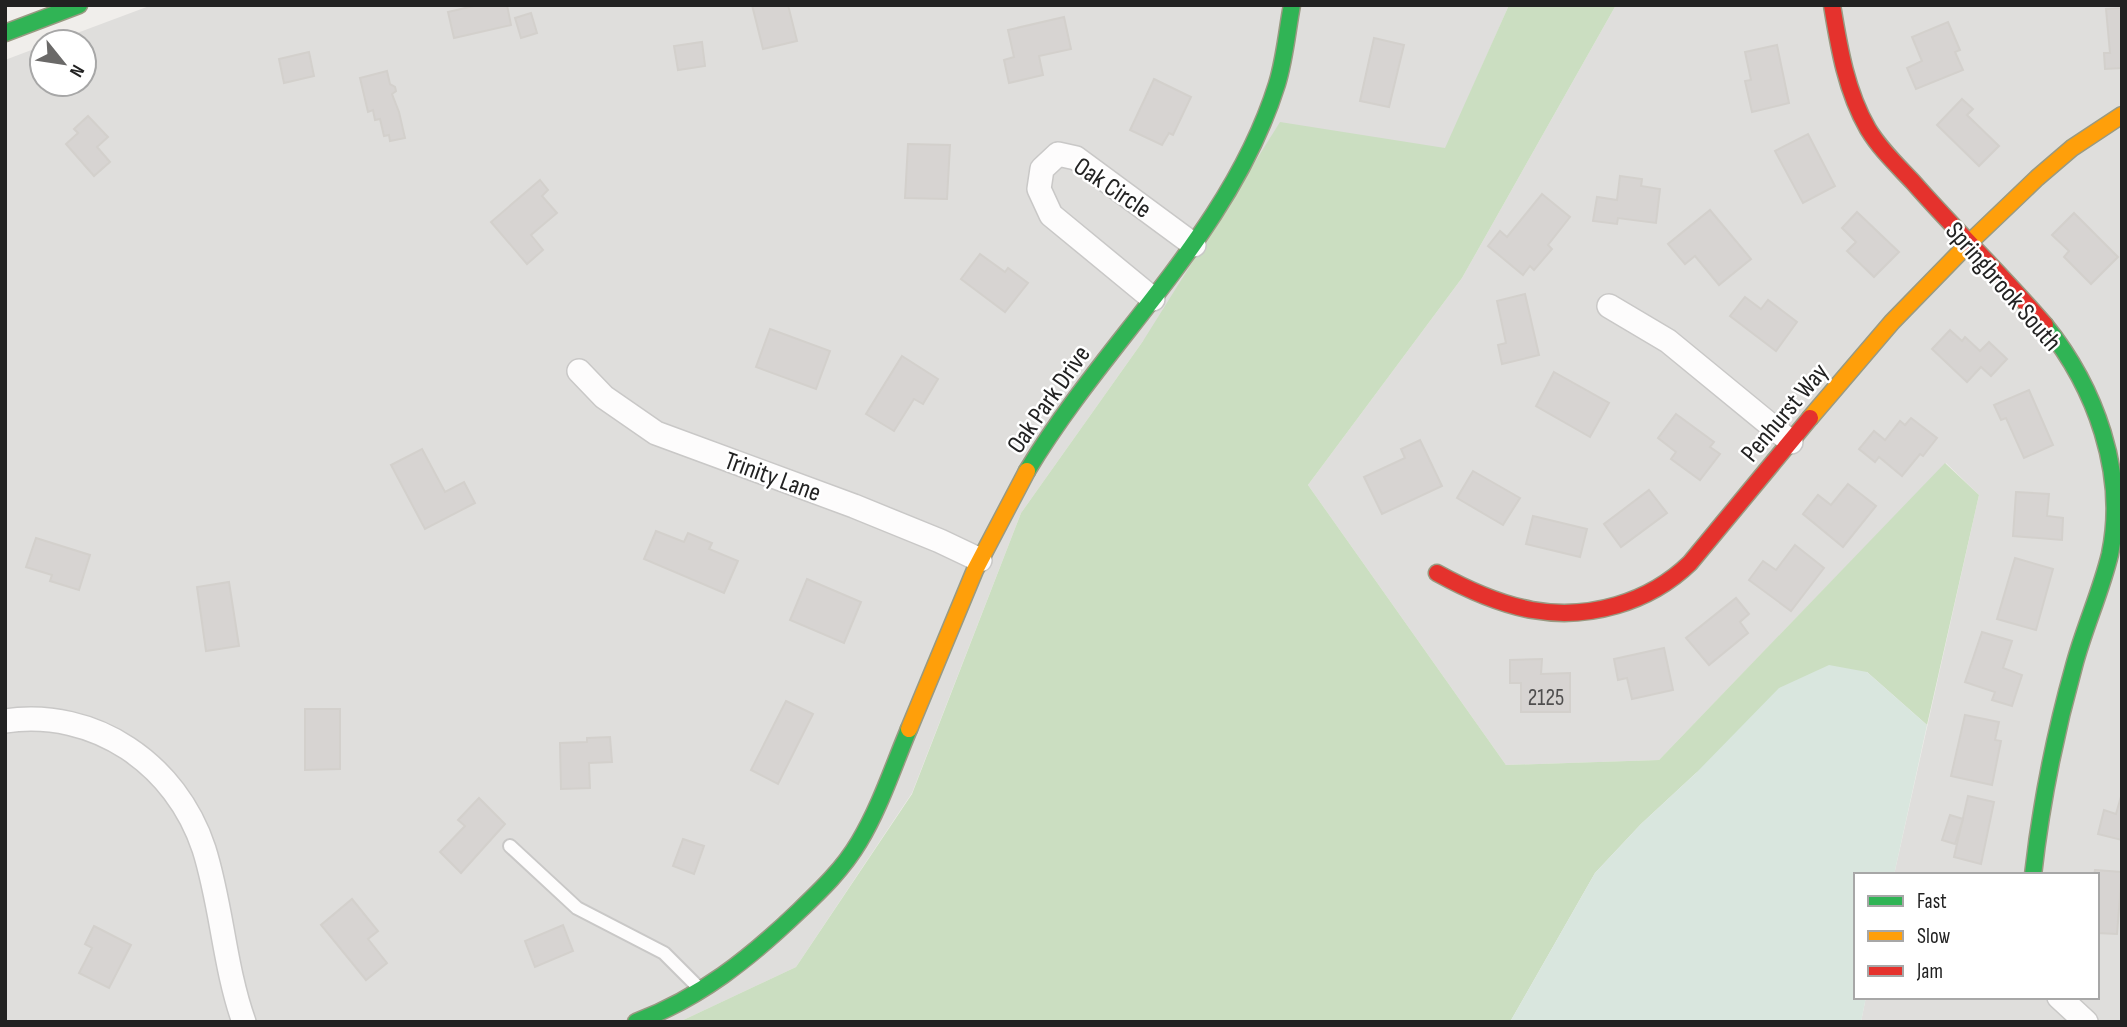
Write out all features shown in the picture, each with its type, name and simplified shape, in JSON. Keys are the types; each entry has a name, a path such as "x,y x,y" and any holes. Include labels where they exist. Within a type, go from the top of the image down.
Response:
{"street":[{"path":"5,33 79,5"},
{"name":"Oak Park Drive","path":"636,1022 667,1009 736,967 772,938 829,881 853,852 911,724 980,560 1005,509 1035,457 1078,396 1194,245 1245,162 1278,83 1292,5"},
{"name":"Springbrook South","path":"1832,5 1844,67 1856,103 1868,127 1887,154 2030,308 2057,341 2087,394 2105,435 2113,519 2109,559 2064,705 2052,757 2033,873"},
{"name":"Penhurst Way","path":"1437,573 1511,604 1552,612 1616,606 1653,592 1671,581 1690,563 1861,356 1968,244 2071,148 2122,115"},
{"name":"Oak Circle","path":"1153,299 1051,215 1039,189 1042,169 1058,154 1076,158 1194,245"},
{"path":"1609,306 1668,341 1791,442"},
{"name":"Trinity Lane","path":"579,371 604,397 656,433 854,506 980,560"},
{"path":"5,721 30,719 72,723 107,736 146,761 180,800 204,850 244,1022"},
{"path":"2061,999 2086,1022"}],"lane":[{"path":"510,846 577,908 664,953 701,990"}],"shaded area":[{"path":"152,5 1509,5 1446,148 1143,341 1021,513 912,793 796,967 679,1022 5,1022 5,60 28,51 28,98 98,98 98,28 90,28"},
{"path":"1616,5 2122,5 2122,1022 1861,1022 1866,999 2099,999 2099,873 1894,873 1979,495 1946,463 1659,760 1506,765 1308,485 1462,278"},
{"path":"1829,665 1867,672 1927,725 1894,873 1854,873 1854,999 1866,999 1861,1022 1510,1022 1595,873 1779,688"}],"green space":[{"path":"1509,5 1616,5 1462,278 1308,485 1506,765 1659,760 1945,463 1979,495 1927,725 1867,672 1696,773 1641,824 1595,873 1510,1022 679,1022 796,967 912,794 1021,513 1143,341 1280,122 1445,148"}],"building":[{"path":"478,5 507,5 511,25 454,38 448,12"},
{"path":"752,5 788,5 797,41 763,49"},
{"path":"2122,8 2122,68 2105,69 2104,53 2110,53 2106,9"},
{"path":"531,13 537,33 521,38 515,18"},
{"path":"1064,17 1071,49 1039,56 1043,75 1009,83 1004,60 1014,57 1008,30"},
{"path":"1948,22 1960,50 1955,52 1963,70 1916,89 1907,68 1922,61 1912,37"},
{"path":"1374,38 1404,45 1389,107 1360,101"},
{"path":"702,42 705,66 678,70 674,46"},
{"path":"1777,45 1789,103 1752,112 1745,81 1751,80 1745,52"},
{"path":"309,52 314,76 284,83 279,59"},
{"path":"387,71 390,84 395,87 396,91 392,94 405,138 390,141 389,135 384,136 380,119 375,120 373,110 368,112 360,78"},
{"path":"1154,79 1191,97 1173,135 1169,133 1162,145 1130,130"},
{"path":"1962,99 1973,109 1967,115 1999,146 1979,166 1937,125"},
{"path":"88,116 108,137 97,147 110,162 94,176 66,144 78,133 74,129"},
{"path":"1808,134 1835,186 1803,203 1775,151"},
{"path":"908,144 950,145 947,199 905,198"},
{"path":"1620,176 1642,179 1641,186 1660,189 1656,223 1618,218 1617,224 1593,221 1597,197 1617,200"},
{"path":"540,180 548,190 542,196 557,213 531,235 543,250 527,264 491,222"},
{"path":"1542,194 1570,217 1548,245 1552,249 1534,270 1530,266 1523,275 1488,246 1500,231 1507,237"},
{"path":"1710,210 1751,259 1719,285 1695,256 1685,264 1668,244"},
{"path":"1857,212 1899,252 1874,277 1847,251 1856,242 1842,228"},
{"path":"2074,213 2118,257 2091,284 2064,257 2069,251 2052,235"},
{"path":"980,254 1005,272 1008,268 1028,283 1005,312 961,279"},
{"path":"1525,294 1539,355 1502,364 1498,345 1506,343 1497,301"},
{"path":"1745,297 1761,309 1768,300 1797,322 1776,351 1730,316"},
{"path":"770,329 830,351 816,389 756,367"},
{"path":"1950,330 1962,341 1965,337 1980,351 1989,342 2007,359 1991,376 1981,367 1967,382 1932,349"},
{"path":"902,356 938,379 923,404 914,399 894,431 866,414"},
{"path":"1554,372 1609,403 1590,437 1536,406"},
{"path":"2029,390 2053,445 2024,458 2006,418 2001,420 1994,405"},
{"path":"1676,414 1714,442 1710,447 1720,454 1700,480 1671,459 1676,452 1658,438"},
{"path":"1911,418 1937,438 1902,476 1879,457 1875,462 1859,449 1874,431 1885,440 1900,421 1905,425"},
{"path":"1420,440 1442,486 1382,514 1364,477 1405,458 1401,449"},
{"path":"422,449 445,492 464,482 475,503 425,529 391,465"},
{"path":"1473,471 1520,498 1503,525 1457,498"},
{"path":"1848,484 1876,506 1843,547 1803,514 1818,495 1831,505"},
{"path":"1649,490 1667,513 1621,547 1604,524"},
{"path":"2016,492 2049,494 2047,516 2063,518 2062,540 2013,536"},
{"path":"1533,516 1587,529 1580,557 1526,544"},
{"path":"656,531 684,542 688,533 712,543 709,549 738,561 724,593 644,559"},
{"path":"36,538 90,555 79,590 50,581 52,575 26,567"},
{"path":"1795,545 1824,568 1791,611 1749,580 1763,561 1776,570"},
{"path":"2015,558 2053,569 2036,630 1997,619"},
{"path":"807,579 861,602 844,643 790,620"},
{"path":"229,582 239,646 206,651 197,587"},
{"path":"1736,598 1749,614 1740,622 1748,633 1709,665 1686,638"},
{"path":"1982,632 2012,641 2003,668 2022,675 2012,706 1992,700 1995,692 1965,682"},
{"path":"1664,648 1673,690 1632,699 1627,678 1618,680 1614,659"},
{"path":"1542,659 1541,674 1570,673 1570,712 1521,712 1521,683 1510,683 1510,660"},
{"path":"786,701 813,714 778,784 751,770"},
{"path":"305,709 340,709 340,769 305,770"},
{"path":"1965,715 1999,722 1995,740 2001,741 1992,785 1951,776"},
{"path":"610,737 612,762 589,763 590,788 561,789 560,743 587,742 587,738"},
{"path":"2122,793 2122,840 2098,834 2104,810 2116,814"},
{"path":"1968,796 1994,802 1981,864 1954,857"},
{"path":"479,798 505,824 461,873 440,852 465,826 458,820"},
{"path":"1950,815 1963,819 1955,844 1942,840"},
{"path":"683,839 704,846 694,874 673,866"},
{"path":"2095,870 2122,872 2117,934 2099,933 2099,873 2094,873"},
{"path":"352,899 378,931 368,939 387,963 366,980 321,925"},
{"path":"563,925 573,951 535,967 525,941"},
{"path":"94,926 131,945 109,988 79,973 92,948 85,944"}],"traffic: fast":[{"path":"5,33 79,5"},
{"path":"1027,471 1058,423 1198,238 1229,189 1256,138 1277,84 1292,5"},
{"path":"2033,873 2044,796 2061,717 2078,652 2110,554 2114,523 2114,493 2103,432 2079,376 2045,325"},
{"path":"636,1022 682,1001 723,975 781,928 831,879 867,829 909,729"}],"traffic: slow":[{"path":"1810,418 1892,322 1968,244 2072,148 2122,115"},
{"path":"909,729 975,570 1027,471"}],"traffic: jam":[{"path":"1832,5 1854,100 1873,136 1889,157 2045,325"},
{"path":"1437,573 1483,595 1532,610 1596,610 1637,598 1656,589 1690,563 1810,418"}]}
